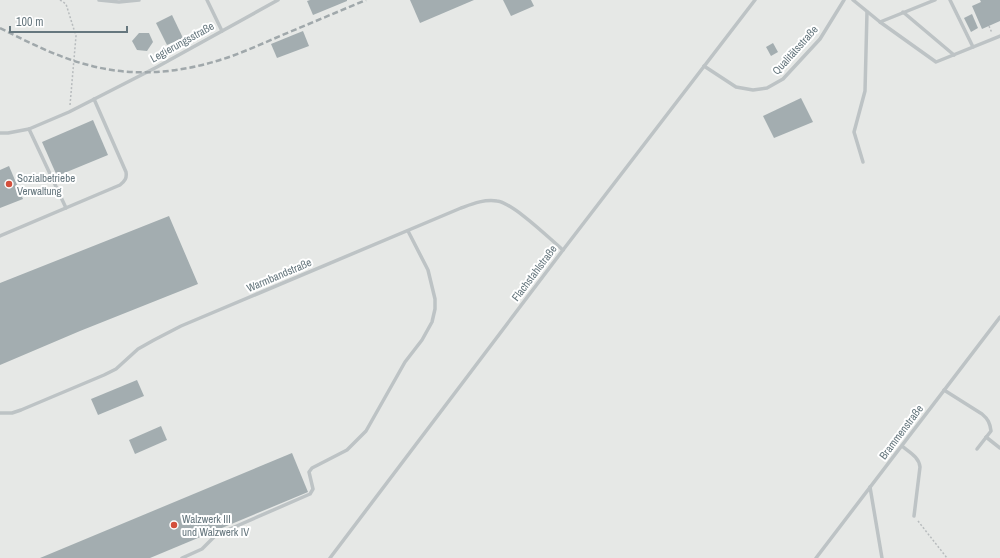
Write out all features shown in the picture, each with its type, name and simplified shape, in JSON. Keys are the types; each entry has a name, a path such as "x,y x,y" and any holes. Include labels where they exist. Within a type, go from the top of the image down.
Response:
{"lane":[{"path":"99,0 119,2 139,0"},
{"path":"207,0 222,31"},
{"name":"Legierungsstraße","path":"0,133 29,129 69,112 156,67 278,0"},
{"name":"Flachstahlstraße","path":"330,558 563,250 755,0"},
{"name":"Qualitätsstraße","path":"704,66 736,87 753,90 767,88 783,80 820,40 844,0"},
{"path":"854,0 880,22 936,62 1000,36"},
{"path":"880,22 935,0"},
{"path":"950,0 973,47"},
{"path":"862,162 854,132 865,91 867,12"},
{"path":"903,12 954,55"},
{"path":"0,236 120,185 125,181 126,172 94,99"},
{"path":"29,129 66,208"},
{"name":"Warmbandstraße","path":"0,413 12,413 22,410 104,375 116,369 138,349 182,326 476,203 488,200 499,201 509,205 563,250"},
{"path":"182,558 202,549 216,536 310,494 312,489 309,472 312,468 347,450 366,431 405,362 422,340 432,322 435,309 435,299 428,270 408,231"},
{"name":"Brammenstraße","path":"816,558 1000,317"},
{"path":"944,390 982,414 990,424 991,431 977,449"},
{"path":"986,437 1000,448"},
{"path":"902,446 920,463 914,516"},
{"path":"870,487 882,558"}],"path":[{"path":"60,0 66,4 76,36 69,112"},
{"path":"989,26 994,39"},
{"path":"914,516 947,558"}],"shaded area":[{"path":"0,0 1000,0 1000,558 0,558"}],"building":[{"path":"410,0 474,0 420,23"},
{"path":"503,0 531,0 534,6 511,16"},
{"path":"980,0 1000,0 1000,21 982,29 972,6 981,2"},
{"path":"307,1 347,1 313,15"},
{"path":"972,14 978,28 971,32 964,18"},
{"path":"172,15 183,38 167,45 156,23"},
{"path":"303,31 309,46 277,58 271,44"},
{"path":"139,33 149,33 153,42 147,51 137,50 132,41"},
{"path":"773,43 778,52 771,56 766,47"},
{"path":"801,98 813,122 774,138 763,116"},
{"path":"93,120 108,155 57,176 42,142"},
{"name":"Sozialbetriebe Verwaltung","path":"9,166 23,199 0,208 0,170"},
{"path":"169,216 198,284 0,365 0,283"},
{"path":"137,380 144,396 98,415 91,399"},
{"path":"161,426 167,440 135,454 129,440"},
{"name":"Walzwerk III und Walzwerk IV","path":"292,453 308,492 150,558 40,558"}],"railway":[{"path":"0,28 34,45 80,63 110,70 127,72 163,72 198,66 232,56 366,0"}],"place":[{"name":"Sozialbetriebe Verwaltung","path":"9,184"},
{"name":"Walzwerk III und Walzwerk IV","path":"174,525"}]}
